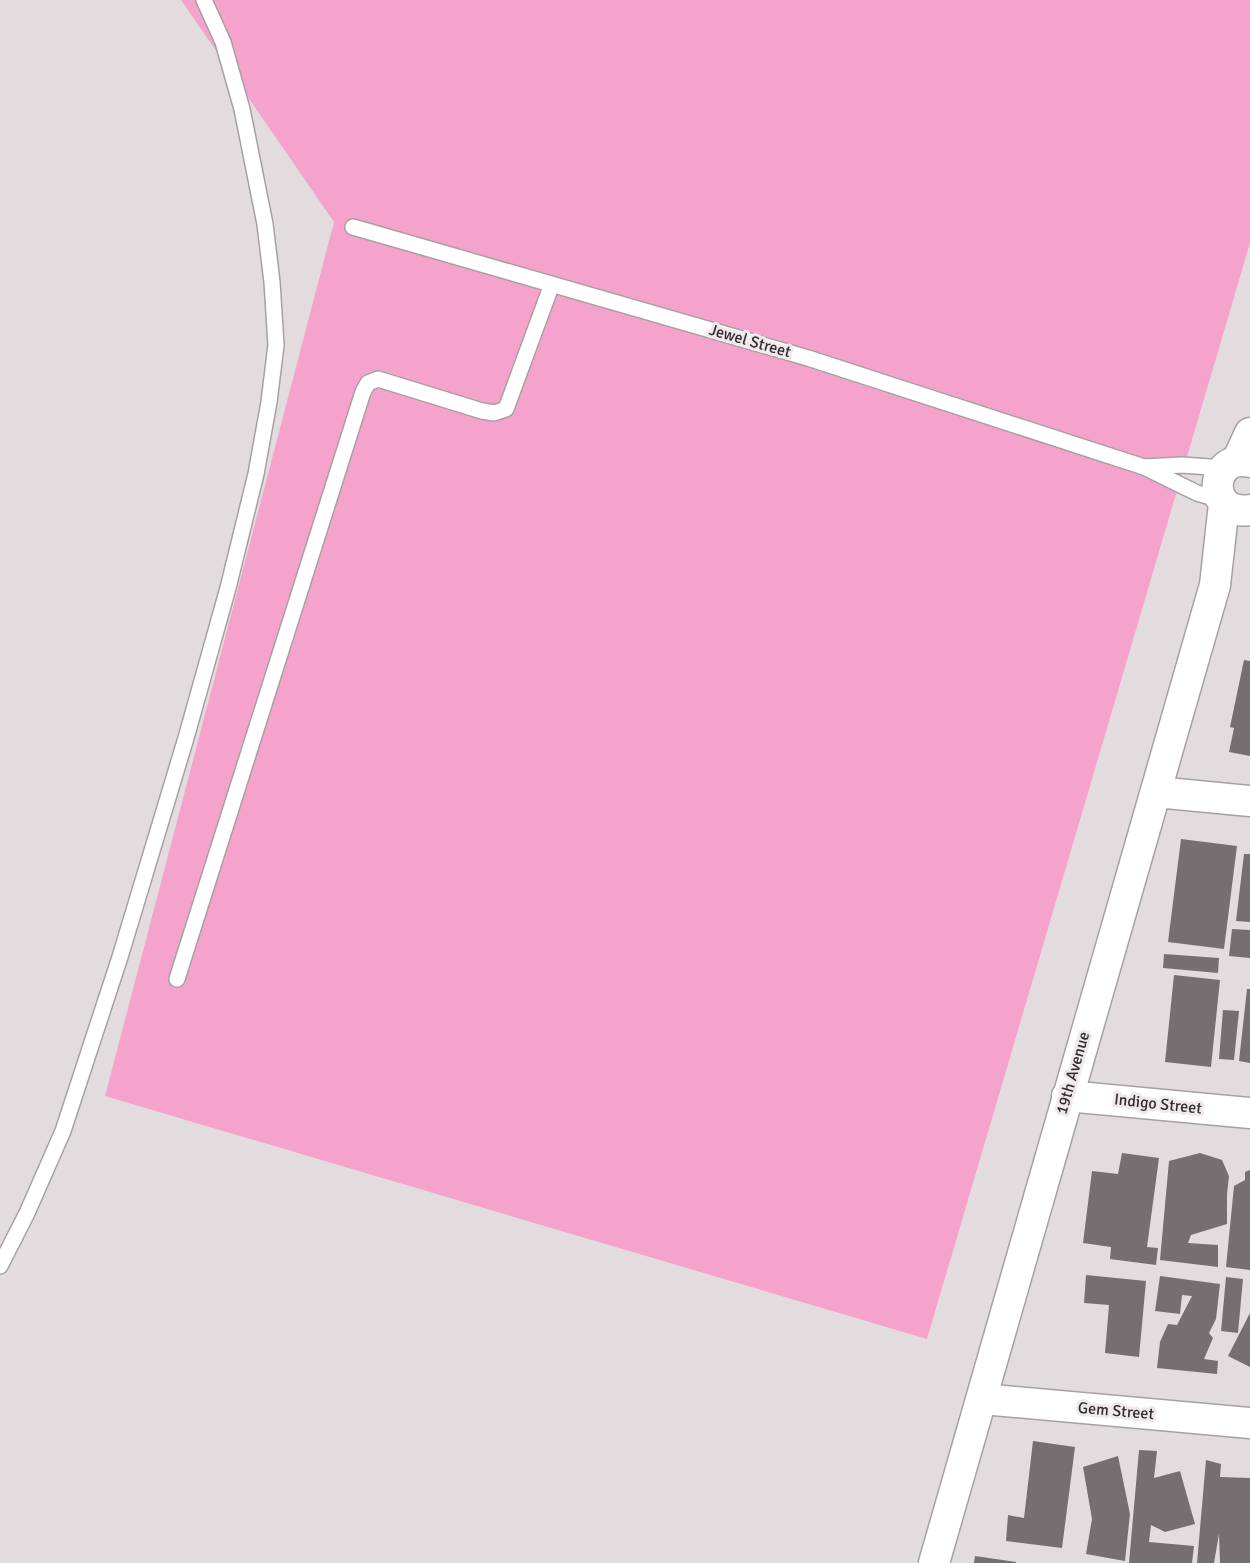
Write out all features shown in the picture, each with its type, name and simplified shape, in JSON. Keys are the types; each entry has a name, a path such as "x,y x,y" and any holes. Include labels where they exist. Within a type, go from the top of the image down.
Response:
{"street":[{"path":"1237,463 1250,433"},
{"name":"19th Avenue","path":"934,1563 1236,507 1217,489 1218,477 1237,463"},
{"path":"1156,792 1250,801"},
{"name":"Indigo Street","path":"1067,1096 1250,1113"},
{"name":"Gem Street","path":"982,1399 1250,1423"}],"lane":[{"path":"0,1266 27,1213 63,1131 117,968 228,588 256,474 269,402 276,345 266,225 242,109 223,42 204,0"},
{"name":"Jewel Street","path":"352,227 808,357 1144,467 1197,493 1236,507"},
{"path":"177,979 363,392 368,383 378,379 482,411 494,413 506,409 552,284"},
{"name":"Jewel Street","path":"1144,467 1237,463"}],"shaded area":[{"path":"181,0 1250,0 1250,243 927,1339 105,1096 334,222"}],"building":[{"path":"1244,660 1250,661 1250,756 1229,752 1234,728 1230,727"},
{"path":"1181,839 1237,846 1224,949 1168,942"},
{"path":"1244,854 1250,854 1250,922 1236,921"},
{"path":"1232,929 1250,930 1250,958 1229,956"},
{"path":"1164,954 1219,958 1218,973 1163,968"},
{"path":"1174,975 1220,980 1211,1067 1165,1062"},
{"path":"1247,989 1250,989 1250,1063 1239,1061"},
{"path":"1223,1010 1239,1011 1234,1060 1219,1059"},
{"path":"1122,1153 1159,1158 1147,1247 1158,1248 1156,1265 1110,1259 1111,1247 1083,1243 1092,1171 1118,1174"},
{"path":"1200,1153 1222,1160 1229,1176 1227,1224 1191,1235 1188,1243 1218,1245 1218,1267 1160,1260 1169,1161"},
{"path":"1250,1170 1250,1270 1226,1267 1234,1186 1245,1180 1245,1172"},
{"path":"1086,1275 1146,1281 1139,1357 1105,1353 1109,1305 1084,1303"},
{"path":"1160,1276 1220,1284 1216,1319 1209,1333 1213,1338 1204,1359 1218,1361 1217,1374 1157,1368 1160,1342 1168,1324 1177,1325 1192,1296 1182,1295 1180,1314 1155,1311"},
{"path":"1226,1277 1243,1279 1238,1333 1221,1331"},
{"path":"1250,1313 1250,1367 1228,1356"},
{"path":"1033,1441 1075,1447 1062,1548 1006,1541 1008,1515 1024,1518"},
{"path":"1139,1450 1157,1451 1154,1478 1180,1471 1195,1524 1165,1532 1151,1525 1149,1542 1194,1546 1192,1563 1129,1563"},
{"path":"1118,1456 1130,1514 1125,1561 1086,1554 1092,1519 1083,1467"},
{"path":"1206,1460 1221,1464 1220,1477 1250,1478 1250,1563 1220,1563 1219,1534 1214,1563 1197,1563"},
{"path":"975,1556 1016,1562 1016,1563 974,1563"}]}
